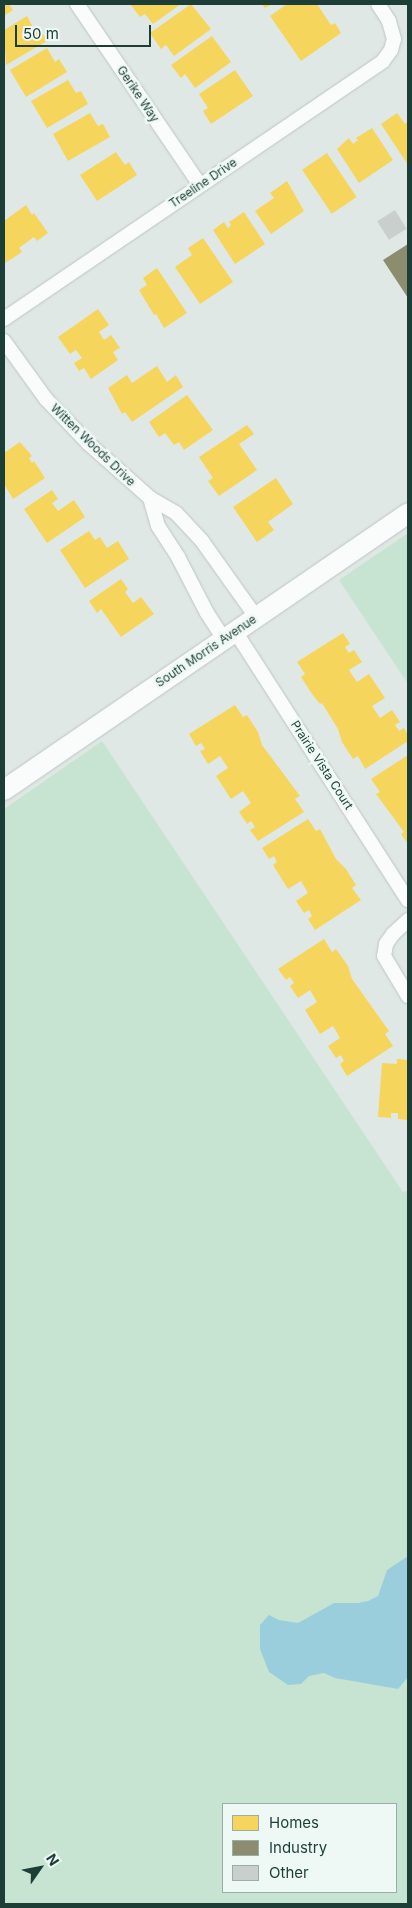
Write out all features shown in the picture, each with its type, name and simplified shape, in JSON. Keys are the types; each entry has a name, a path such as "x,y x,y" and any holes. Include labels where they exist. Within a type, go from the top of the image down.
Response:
{"street":[{"name":"Gerike Way","path":"77,4 200,185"},
{"name":"Treeline Drive","path":"4,319 383,61 391,50 394,39 389,20 378,4"},
{"name":"Witten Woods Drive","path":"4,341 46,399 88,443 150,498 176,513 202,541 256,617"},
{"path":"150,498 158,526 178,557 207,613 230,635"},
{"name":"South Morris Avenue","path":"4,790 408,513"},
{"name":"Prairie Vista Court","path":"230,635 408,900"},
{"path":"408,920 393,934 386,944 384,956 408,996"}],"green space":[{"path":"408,533 408,684 339,580"},
{"path":"102,741 403,1192 408,1190 408,1904 4,1904 4,809"}],"water":[{"path":"408,1556 408,1677 398,1689 335,1678 324,1673 309,1676 301,1684 288,1685 269,1672 260,1649 260,1625 269,1615 279,1620 298,1623 334,1603 368,1601 378,1596 387,1570"}],"building: Homes":[{"path":"4,4 9,4 13,10 4,16"},
{"path":"130,4 181,4 153,24 145,14 140,17"},
{"path":"191,4 211,29 174,56 166,45 161,49 150,33"},
{"path":"262,4 272,4 265,8"},
{"path":"287,4 317,4 331,25 335,23 341,33 301,61 270,16"},
{"path":"27,16 35,31 39,28 47,41 6,65 4,30"},
{"path":"212,36 231,62 195,88 185,74 181,78 171,65"},
{"path":"47,48 55,62 59,59 67,72 26,97 10,70"},
{"path":"235,70 253,96 211,124 203,111 208,108 199,94"},
{"path":"68,80 76,93 81,91 88,104 47,128 31,101"},
{"path":"90,113 98,126 103,124 110,137 68,161 53,134"},
{"path":"397,113 405,124 408,121 408,165 381,124"},
{"path":"372,128 393,160 359,183 337,149 349,138 353,144 358,140 356,138"},
{"path":"116,152 125,165 129,162 137,175 97,201 80,175"},
{"path":"327,153 357,197 332,214 302,170"},
{"path":"287,181 304,211 271,234 255,211 274,198 270,193"},
{"path":"26,205 48,233 37,241 34,237 19,248 22,252 5,263 4,221"},
{"path":"244,212 265,244 235,264 213,230 224,222 228,228 231,225 229,222"},
{"path":"203,238 233,282 200,304 175,267 192,255 188,248"},
{"path":"157,268 187,313 164,328 139,290 147,285 143,278"},
{"path":"98,309 109,325 99,332 104,340 111,335 120,348 113,352 118,360 91,379 84,368 79,371 74,363 82,358 76,350 70,354 58,337"},
{"path":"157,366 167,382 176,375 183,387 132,422 125,412 122,414 108,388 127,375 132,383"},
{"path":"187,395 213,430 184,450 179,442 174,445 165,433 159,437 149,422"},
{"path":"247,425 254,434 239,444 257,470 219,496 208,481 213,478 199,457"},
{"path":"20,442 32,456 29,458 32,463 34,461 45,478 13,499 4,484 4,453"},
{"path":"276,478 293,504 268,522 274,530 257,542 233,507"},
{"path":"52,490 58,499 52,503 58,511 74,500 85,517 47,543 24,509"},
{"path":"89,531 95,540 100,537 107,548 118,541 129,559 85,588 60,550"},
{"path":"121,579 128,589 125,592 133,603 141,597 154,614 121,637 101,609 97,613 89,601"},
{"path":"343,633 350,644 345,647 349,653 354,650 362,662 349,670 357,682 369,674 385,698 372,706 380,718 392,710 400,722 395,725 399,731 404,728 408,735 408,741 365,769 358,756 353,759 342,742 338,729 322,703 320,704 301,677 305,674 297,662"},
{"path":"235,705 243,717 247,715 258,732 262,745 300,796 295,799 304,812 258,841 250,830 255,827 251,821 247,824 239,812 251,803 243,791 231,799 216,776 228,768 220,756 208,764 200,751 205,749 201,743 196,746 189,734"},
{"path":"408,755 408,844 401,834 404,832 376,794 380,792 371,779"},
{"path":"308,819 316,831 320,829 336,859 346,869 356,885 352,888 361,900 315,930 308,919 312,916 309,910 304,913 296,901 308,893 301,881 288,889 273,865 277,862 274,856 269,859 262,848"},
{"path":"324,939 332,952 336,949 348,966 352,979 389,1031 385,1034 393,1046 347,1076 340,1064 344,1061 341,1055 336,1058 328,1046 340,1038 333,1026 320,1034 305,1010 317,1002 310,990 298,998 290,986 294,983 290,977 286,980 278,969"},
{"path":"397,1059 408,1060 408,1120 398,1119 398,1113 391,1113 391,1118 378,1117 382,1063 397,1064"}],"building: Industry":[{"path":"408,244 408,298 383,260"}],"building: Other":[{"path":"395,210 407,229 389,240 377,221"}]}
